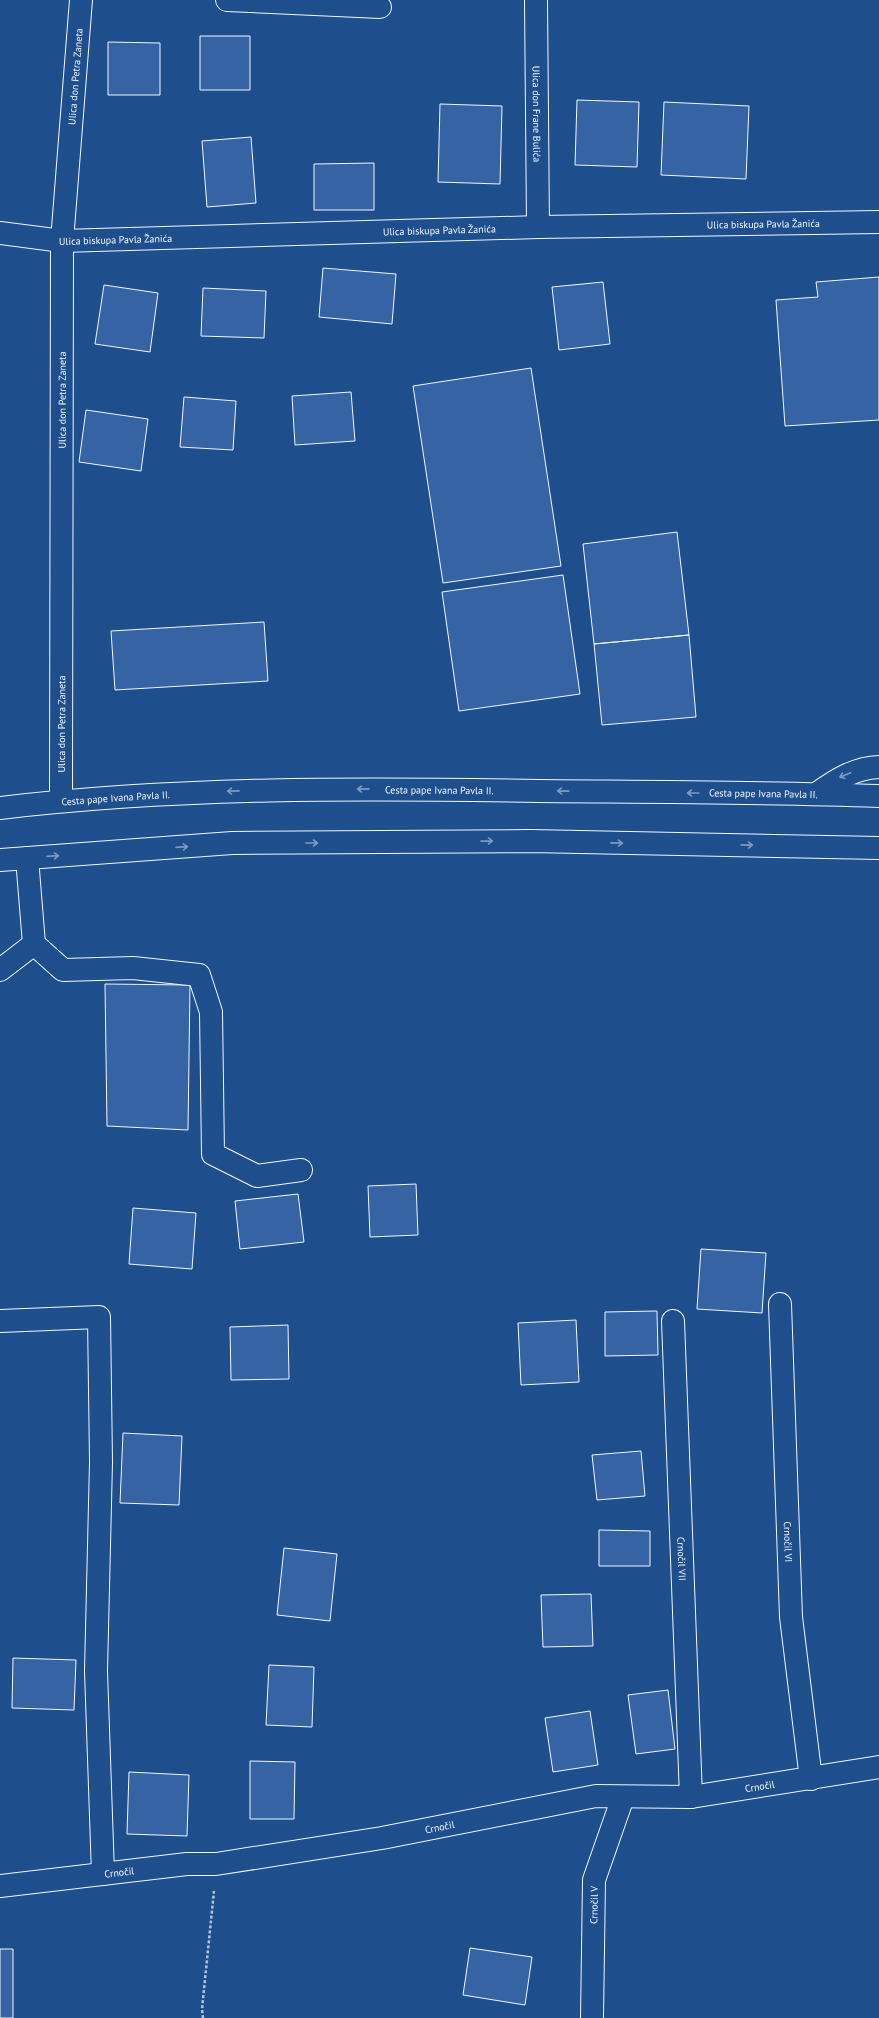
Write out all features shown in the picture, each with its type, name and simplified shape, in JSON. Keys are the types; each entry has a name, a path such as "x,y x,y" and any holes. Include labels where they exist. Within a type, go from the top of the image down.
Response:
{"street":[{"name":"Ulica don Petra Zaneta","path":"60,801 62,241 81,0"},
{"path":"227,0 380,7"},
{"name":"Ulica don Frane Bulića","path":"536,0 538,228"},
{"name":"Ulica biskupa Pavla Žanića","path":"0,233 62,241 538,228 879,222"},
{"path":"816,794 842,776 866,768 879,767"},
{"name":"Cesta pape Ivana Pavla II.","path":"0,808 60,801 227,791 372,789 879,796"},
{"path":"0,860 239,843 531,841 879,848"},
{"path":"27,858 34,944 63,970 132,968 199,975 211,1012 213,1154 257,1176 301,1170"},
{"path":"0,970 34,944"},
{"name":"Crnočil VI","path":"780,1304 790,1617 811,1779"},
{"path":"0,1321 99,1316 101,1462 96,1670 103,1874"},
{"name":"Crnočil VII","path":"673,1321 691,1797"},
{"name":"Crnočil","path":"0,1886 187,1864 216,1864 382,1838 596,1796 691,1797 879,1767"},
{"name":"Crnočil V","path":"592,2018 594,1880 623,1797"}],"path":[{"path":"203,2018 202,2009 216,1864"}],"building":[{"path":"200,36 250,36 250,90 200,90"},
{"path":"108,42 160,43 160,95 108,95"},
{"path":"577,100 639,102 637,167 575,165"},
{"path":"664,102 749,106 746,179 661,175"},
{"path":"440,104 502,106 500,184 438,182"},
{"path":"251,137 256,203 207,207 202,141"},
{"path":"374,163 374,210 314,210 314,164"},
{"path":"323,268 396,274 392,324 319,317"},
{"path":"879,277 879,420 785,426 776,300 818,297 816,282"},
{"path":"603,282 610,344 559,350 552,287"},
{"path":"104,285 158,293 150,352 95,344"},
{"path":"203,288 266,291 264,338 201,336"},
{"path":"531,368 561,566 443,583 413,386"},
{"path":"351,392 355,441 295,445 292,396"},
{"path":"184,397 236,401 233,450 180,447"},
{"path":"86,410 148,419 141,471 79,462"},
{"path":"677,532 689,635 594,644 583,544"},
{"path":"563,575 580,694 459,711 442,592"},
{"path":"264,622 268,681 115,690 111,631"},
{"path":"689,635 696,717 602,725 594,644"},
{"path":"105,984 190,985 188,1130 107,1126"},
{"path":"416,1184 418,1235 370,1237 368,1186"},
{"path":"298,1194 304,1242 240,1249 235,1201"},
{"path":"133,1208 196,1213 192,1269 129,1264"},
{"path":"701,1249 766,1253 762,1313 697,1309"},
{"path":"657,1311 658,1355 605,1356 605,1312"},
{"path":"576,1320 579,1382 521,1385 518,1323"},
{"path":"288,1325 289,1379 231,1380 230,1327"},
{"path":"123,1433 182,1436 179,1505 120,1503"},
{"path":"641,1451 645,1496 597,1500 592,1455"},
{"path":"599,1530 650,1531 650,1566 599,1566"},
{"path":"284,1548 337,1554 330,1621 277,1615"},
{"path":"591,1594 593,1646 543,1647 541,1595"},
{"path":"13,1658 76,1660 74,1710 12,1708"},
{"path":"269,1665 314,1667 312,1727 266,1725"},
{"path":"668,1690 675,1749 636,1754 628,1695"},
{"path":"590,1711 598,1765 553,1772 545,1718"},
{"path":"250,1761 295,1762 294,1819 250,1819"},
{"path":"129,1772 189,1775 187,1836 127,1834"},
{"path":"470,1948 532,1957 525,2005 463,1995"},
{"path":"0,1949 13,1949 13,2018 0,2018"}]}
